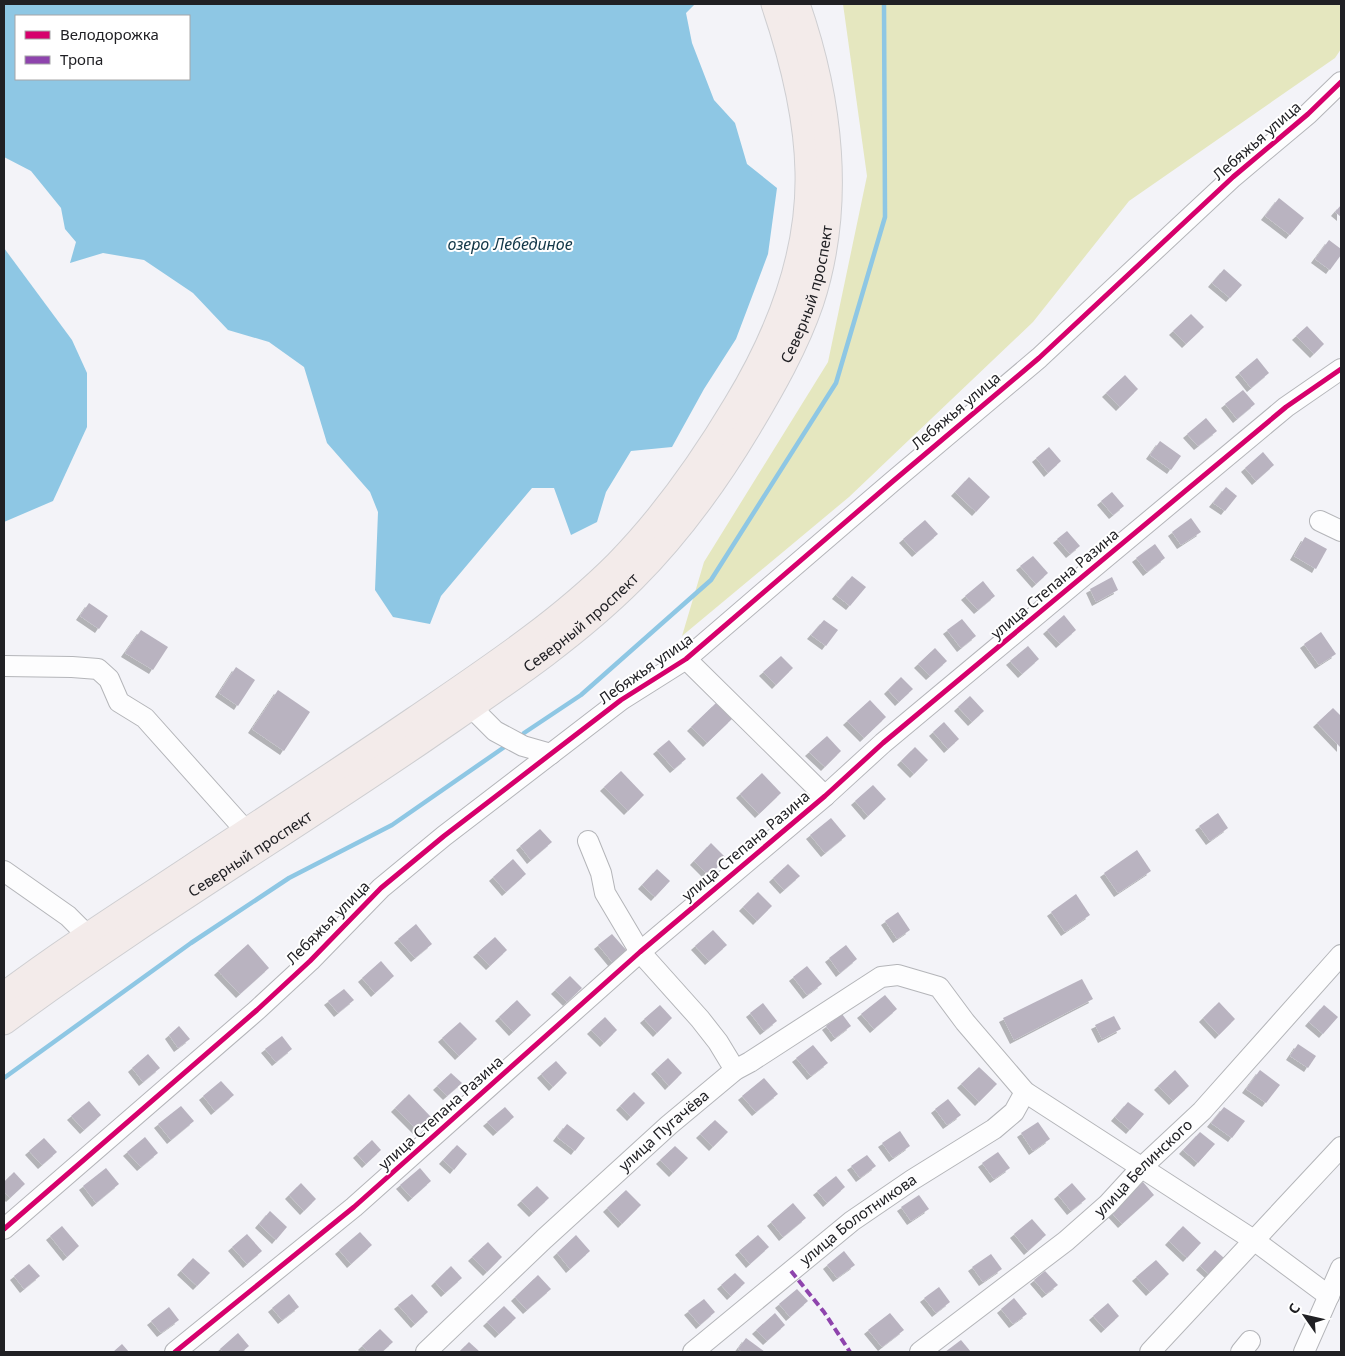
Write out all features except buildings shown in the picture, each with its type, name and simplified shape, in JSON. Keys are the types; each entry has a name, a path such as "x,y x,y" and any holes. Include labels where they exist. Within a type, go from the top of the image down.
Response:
{"main road":[{"name":"Северный проспект","path":"4,1022 337,784 504,658 583,595 616,565 674,499 699,464 751,380 774,334 790,294 801,253 807,212 808,171 803,122 798,86 787,42 774,4"},
{"name":"Северный проспект","path":"4,995 88,936 246,831 337,784 471,707 516,676 598,612 664,546 692,513 718,477 770,391 794,343 811,301 822,258 828,214 830,171 827,129 808,35 797,4"}],"street":[{"name":"Лебяжья улица","path":"4,1229 264,1004 310,961 381,888 444,836 621,700 686,659 1039,358 1233,177 1308,114 1341,82"},
{"name":"улица Степана Разина","path":"175,1352 354,1207 640,952 825,796 883,743 1286,407 1341,369"},
{"path":"1320,521 1341,531"},
{"path":"686,659 825,796"},
{"path":"4,666 72,667 98,670 109,679 119,702 145,718 246,831"},
{"path":"471,707 495,731 523,746 551,754"},
{"path":"588,841 601,873 605,893 640,952 700,1019 718,1042 735,1070"},
{"path":"4,871 68,916 88,936"},
{"name":"улица Белинского","path":"920,1352 1066,1241 1108,1204 1141,1168 1202,1111 1341,954"},
{"name":"улица Пугачёва","path":"426,1352 544,1239 654,1138 735,1070 881,977 898,975 939,987 965,1022 1025,1092"},
{"path":"1025,1092 1255,1241 1329,1296"},
{"name":"улица Болотникова","path":"693,1352 852,1221 912,1180 994,1129 1014,1112 1025,1092"},
{"path":"1150,1352 1341,1147"},
{"path":"1304,1352 1341,1268"}],"green space":[{"path":"843,4 1341,4 1341,49 1335,58 1129,201 1033,322 849,497 682,636 704,562 828,362 867,176"}],"water":[{"name":"озеро Лебединое","path":"4,4 695,4 686,13 692,43 714,100 735,123 747,164 777,188 768,254 736,339 704,389 672,447 631,451 606,492 597,522 571,535 554,488 532,488 441,596 430,624 393,617 375,590 378,512 370,492 327,443 304,367 269,342 228,330 193,293 144,260 103,253 70,263 76,242 65,229 61,208 31,171 4,157"},
{"path":"4,248 72,340 87,373 87,427 53,501 4,522"}],"waterway":[{"path":"524,733 581,695 711,580 836,383 885,217 884,4"},
{"path":"4,1078 191,943 289,878 392,825 503,748"}],"marked path":[{"path":"791,1271 824,1312 850,1352"}],"cycle path":[{"path":"4,1229 257,1010 310,961 381,888 444,836 621,700 686,659 1039,358 1233,177 1308,114 1341,82"},
{"path":"175,1352 354,1207 640,952 825,796 883,743 1286,407 1341,369"}]}
